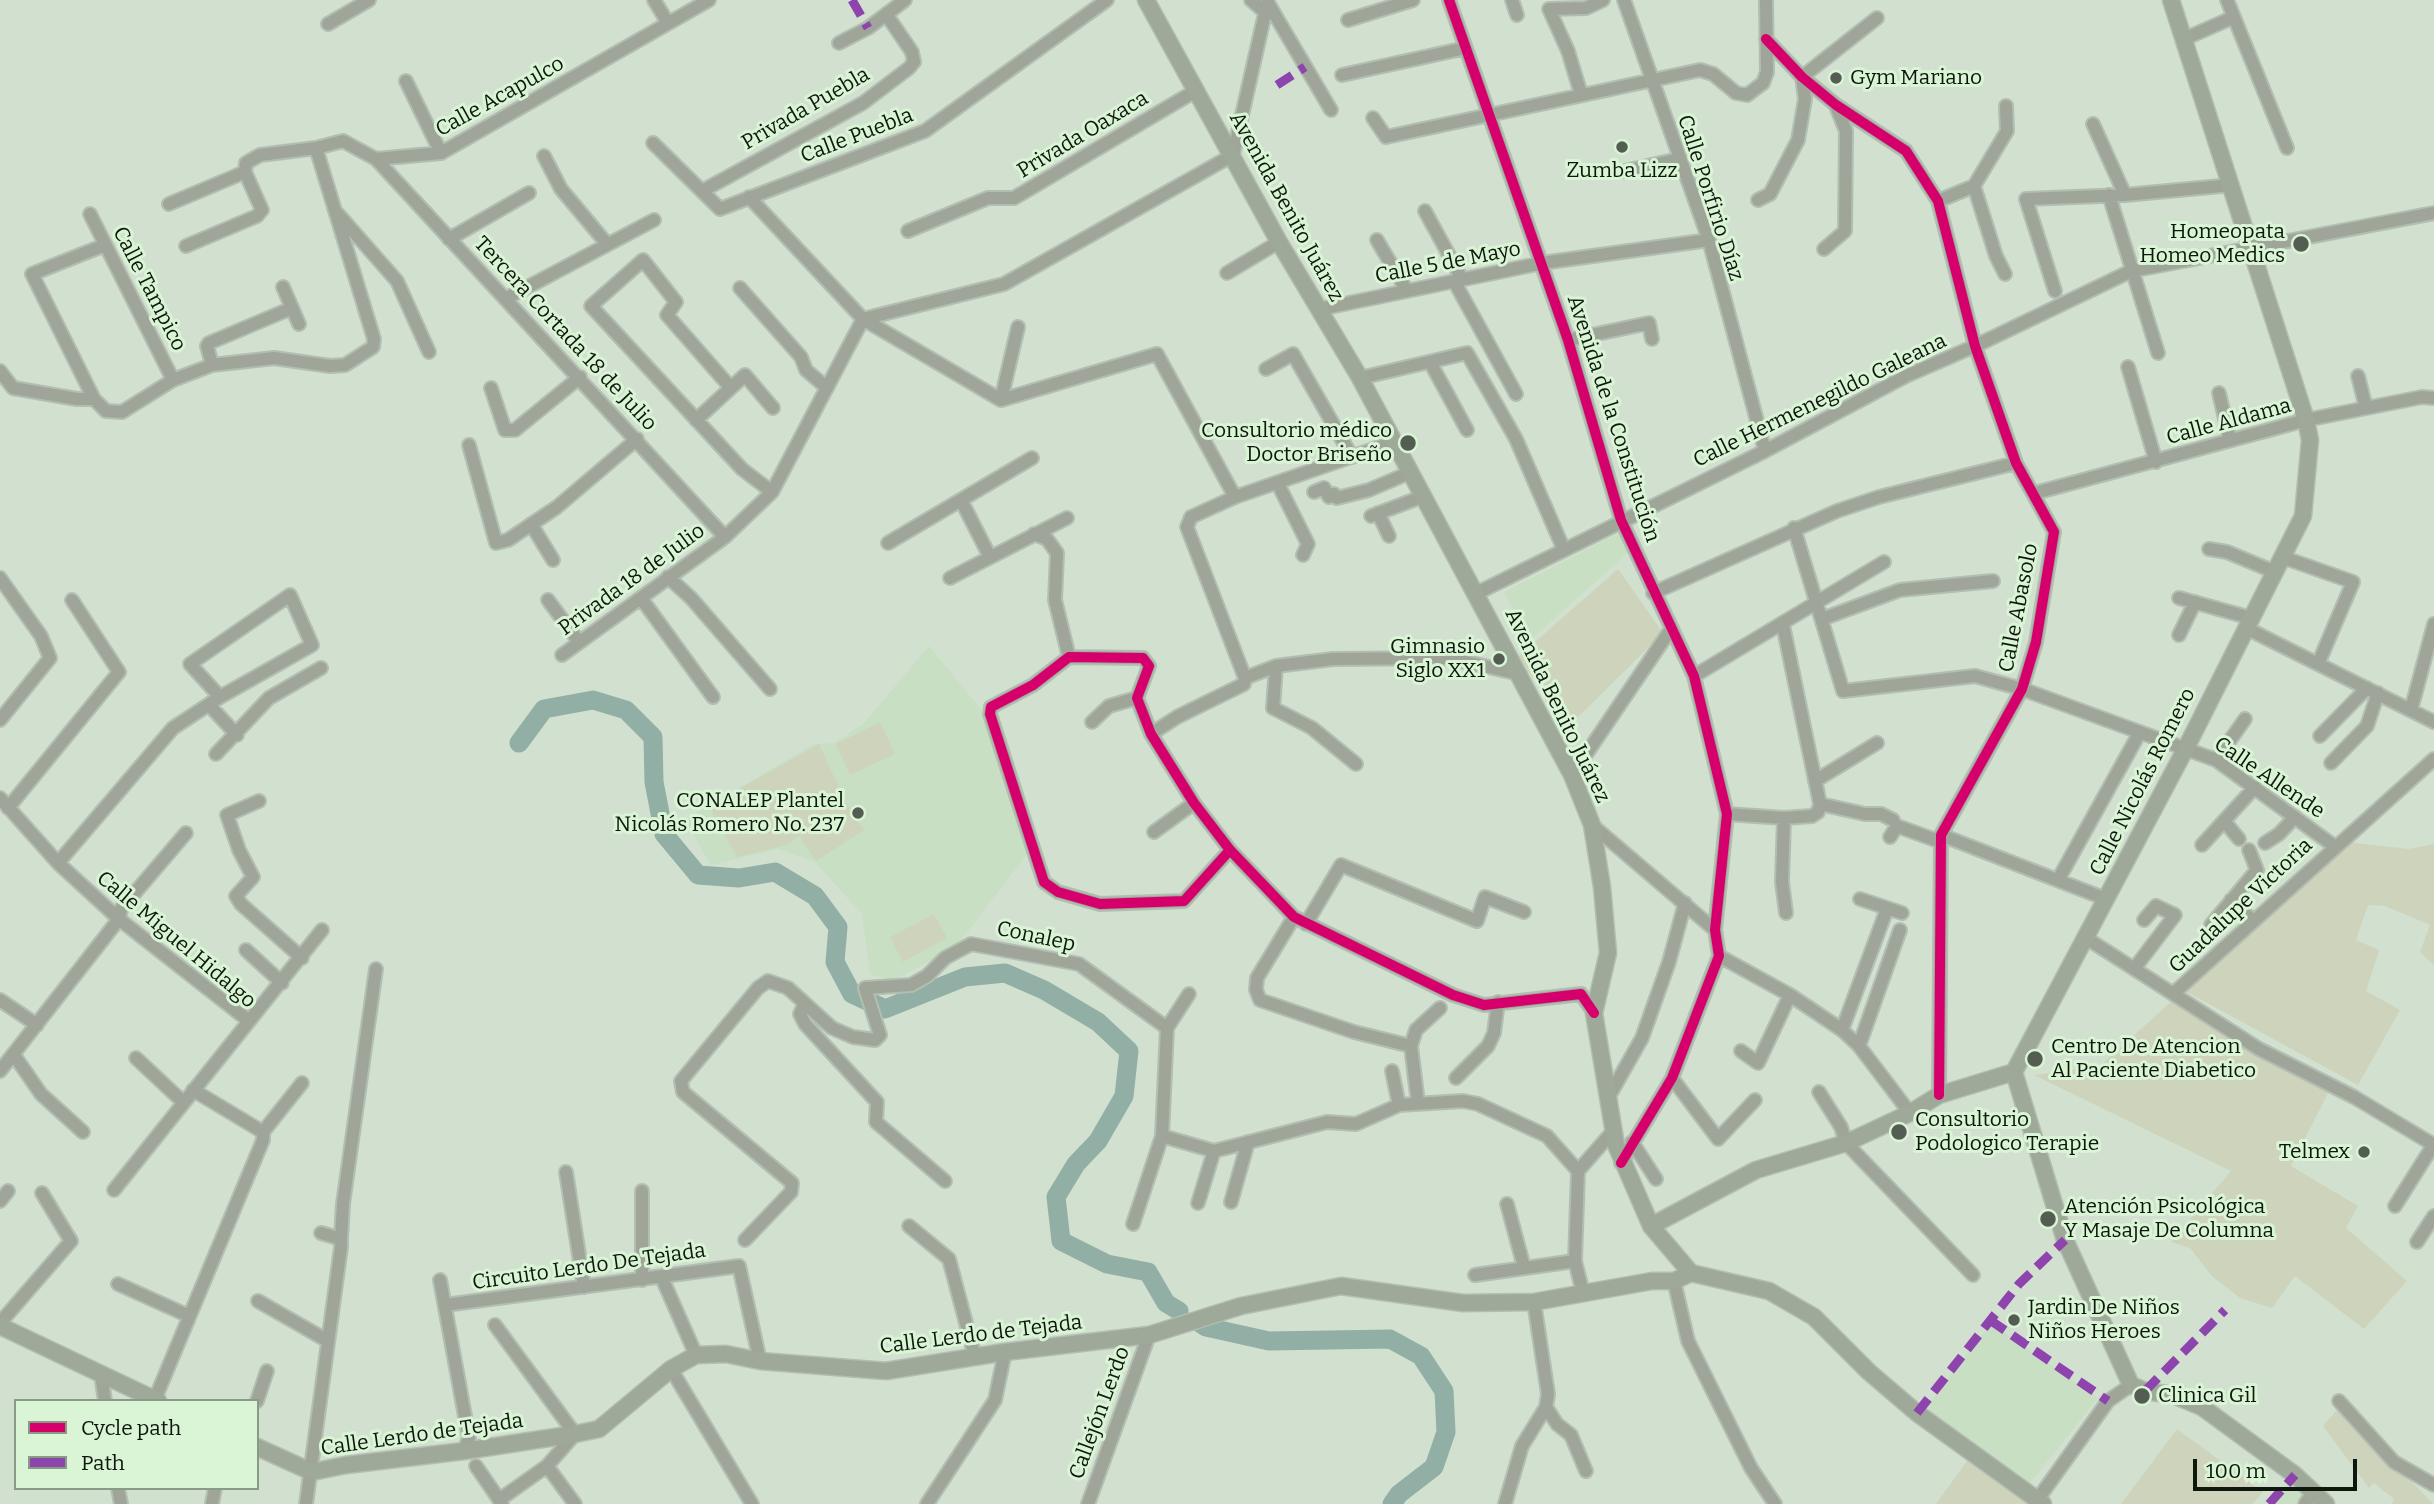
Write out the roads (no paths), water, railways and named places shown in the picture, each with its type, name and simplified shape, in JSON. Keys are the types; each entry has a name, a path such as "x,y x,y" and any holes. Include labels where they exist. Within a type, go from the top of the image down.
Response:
{"main road":[{"name":"Avenida Benito Juárez","path":"1146,0 1279,242 1360,378 1572,775 1592,825 1602,887 1608,953 1594,1013 1621,1163 1651,1226 1691,1273"},
{"name":"Calle Nicolás Romero","path":"2014,1072 2186,748 2303,516 2310,440 2306,420 2171,0"},
{"path":"1651,1226 1756,1170 1846,1143 1910,1113 1938,1095 2014,1072 2017,1090 2065,1240 2131,1385 2145,1391 2173,1395 2202,1408 2295,1475 2315,1500"},
{"path":"1691,1273 1769,1291 1814,1317 1869,1372 1917,1413 2041,1502"},
{"name":"Calle Lerdo de Tejada","path":"259,1448 312,1472 599,1429 671,1369 696,1355 726,1354 760,1361 886,1371 1005,1352 1149,1335 1241,1306 1341,1286 1463,1303 1534,1302 1652,1281 1674,1281 1691,1273"},
{"path":"0,1325 155,1399"}],"street":[{"path":"328,24 369,0"},
{"path":"654,0 668,23"},
{"name":"Calle Acapulco","path":"376,159 440,153 668,23 694,4 709,0"},
{"path":"839,43 905,0"},
{"name":"Calle Puebla","path":"653,143 720,209 926,131 1107,0"},
{"path":"1251,0 1267,5 1331,110"},
{"path":"1348,20 1413,0"},
{"name":"Avenida de la Constitución","path":"1449,0 1568,340 1621,520 1694,676 1727,814 1715,930 1719,956 1672,1078 1621,1163"},
{"path":"1512,0 1517,15"},
{"path":"1581,94 1568,51 1549,9 1586,8 1603,0"},
{"name":"Calle Porfirio Díaz","path":"1624,0 1650,81 1709,240 1765,451"},
{"path":"1373,118 1385,137 1700,70 1713,74 1736,93 1747,95 1763,83 1767,72 1766,0"},
{"path":"2227,0 2287,148"},
{"path":"863,319 1003,284 1233,155 1267,5"},
{"name":"Privada Puebla","path":"702,191 863,103 909,68 914,62 912,52 886,14"},
{"path":"2184,39 2234,17"},
{"path":"1758,200 1770,194 1798,140 1805,99 1802,78 1877,18"},
{"name":"Calle Abasolo","path":"1766,39 1802,78 1836,105 1906,151 1938,201 1975,346 2016,463 2054,532 2036,642 2022,689 1941,839 1938,1095"},
{"path":"1342,75 1400,65 1466,48"},
{"path":"406,81 440,153"},
{"name":"Privada Oaxaca","path":"908,231 988,198 1014,198 1197,90"},
{"path":"1824,249 1845,231 1846,131 1836,105"},
{"path":"1938,201 1974,186 2007,131 2006,106"},
{"path":"2093,124 2125,195"},
{"path":"186,246 257,216 261,210 245,172 246,163 260,155 316,148 343,141 376,159"},
{"path":"105,245 32,274 94,399 106,411 122,412 173,380 212,365 274,358 330,366 345,365 373,347 316,148"},
{"path":"544,156 561,189 607,244"},
{"name":"Tercera Cortada 18 de Julio","path":"376,159 725,537"},
{"path":"1625,171 1679,159"},
{"path":"169,204 245,172"},
{"path":"2055,291 2026,199 2125,195 2232,185"},
{"path":"1974,186 1996,256 2005,274"},
{"path":"449,239 529,193"},
{"path":"2109,195 2158,353"},
{"path":"749,197 863,319 1002,400 1157,354 1235,497"},
{"path":"334,208 397,281 429,352"},
{"path":"1425,211 1516,394"},
{"name":"Calle Hermenegildo Galeana","path":"1477,593 1765,451 1906,376 2131,271 2253,250 2434,212"},
{"name":"Calle Tampico","path":"90,214 173,380"},
{"path":"505,299 654,220"},
{"path":"1377,240 1406,291"},
{"name":"Calle 5 de Mayo","path":"1320,309 1542,263 1709,240"},
{"path":"1227,273 1279,242"},
{"path":"731,388 667,315 676,302 643,260 591,306 742,469 772,492"},
{"path":"283,287 299,324"},
{"path":"740,288 801,357 806,370 827,388"},
{"path":"212,365 207,346 209,342 292,308"},
{"name":"Privada 18 de Julio","path":"562,655 725,537 772,492 863,319"},
{"path":"1568,340 1649,323 1652,339"},
{"path":"1002,400 1017,327"},
{"path":"1360,378 1467,353 1516,439 1564,550"},
{"path":"1266,369 1293,354 1352,457"},
{"path":"1430,362 1467,430"},
{"path":"2128,368 2156,462"},
{"path":"0,370 13,388 76,399 94,399"},
{"path":"696,420 745,375 773,408"},
{"path":"2358,376 2366,408"},
{"path":"491,388 505,430 515,430 580,377"},
{"path":"2219,393 2230,440"},
{"name":"Calle Aldama","path":"2035,494 2306,420 2422,397 2434,398"},
{"path":"469,445 496,543 508,540 531,524 637,439"},
{"path":"1151,734 1177,717 1244,684 1245,677 1187,527 1191,517 1235,497 1394,442"},
{"path":"888,542 1032,458"},
{"path":"1653,593 1794,528 1879,497 2016,463"},
{"path":"1314,492 1324,488 1329,497 1334,494 1336,498 1369,490 1411,472"},
{"path":"1278,484 1308,544 1303,555"},
{"path":"1389,536 1374,515 1401,512 1424,496"},
{"path":"961,500 989,555"},
{"path":"950,578 989,555 1067,518"},
{"path":"531,524 554,560"},
{"path":"1794,528 1822,619 1900,590 1993,581"},
{"path":"1034,534 1047,540 1057,553 1055,600 1069,657"},
{"path":"2209,549 2353,582 2318,664"},
{"path":"1694,676 1884,562"},
{"path":"668,577 691,598 770,689"},
{"path":"0,578 41,636 50,658 0,720"},
{"path":"58,863 173,728 220,697 313,645 290,595 190,664 220,697"},
{"path":"641,598 713,697"},
{"path":"2179,598 2249,623 2318,664 2434,722"},
{"path":"4,803 119,672 72,600"},
{"path":"548,600 579,642"},
{"path":"2179,635 2195,602"},
{"name":"Calle Allende","path":"1822,619 1843,691 1975,676 2022,689 2216,760 2334,846"},
{"path":"2410,710 2434,624"},
{"path":"1727,814 1784,818 1818,813 1820,804 1783,625"},
{"path":"1572,775 1671,629"},
{"path":"1230,850 1184,901 1170,904 1100,904 1058,892 1044,882 990,714 991,707 1033,685 1069,657 1143,658 1148,661 1137,698 1151,734 1194,803 1230,850 1294,917 1452,995 1484,1005 1581,994 1594,1013"},
{"path":"1245,677 1276,666 1333,659 1448,658 1520,674"},
{"path":"1276,666 1273,708 1312,728 1356,764"},
{"path":"216,754 237,735 269,698 321,668"},
{"path":"2320,736 2372,691"},
{"path":"2331,763 2367,726 2372,691"},
{"path":"1092,722 1109,706 1137,698"},
{"path":"209,705 237,735"},
{"path":"2216,760 2245,719"},
{"path":"2058,880 2140,732"},
{"path":"1815,781 1877,743"},
{"name":"Guadalupe Victoria","path":"2174,993 2334,846 2434,759"},
{"path":"2202,845 2255,787"},
{"path":"259,801 227,815 239,850 253,877 236,896 241,904 302,958"},
{"name":"Calle Miguel Hidalgo","path":"4,803 58,863 119,919 249,1021 114,1190"},
{"path":"1154,832 1194,803"},
{"path":"1820,804 1865,814 1881,814 1893,820"},
{"path":"2266,843 2280,834 2295,817"},
{"path":"1784,818 1782,882 1786,913"},
{"path":"2225,822 2239,839"},
{"path":"1592,825 1715,930"},
{"path":"1890,837 1897,826 1941,839 2106,899"},
{"path":"0,1071 119,919 121,909 186,833"},
{"path":"2211,925 2257,870 2249,850"},
{"path":"1306,923 1341,865 1477,922 1485,897 1524,912"},
{"path":"1860,899 1902,913"},
{"path":"2231,900 2253,921"},
{"path":"1608,1098 1642,1038 1670,962 1685,903"},
{"path":"2134,969 2175,915 2156,906 2144,920"},
{"path":"1842,1030 1887,909"},
{"path":"1294,917 1257,978 1256,990 1260,1000 1354,1032 1411,1046"},
{"path":"249,1021 322,930"},
{"path":"1860,1046 1900,930"},
{"path":"2086,938 2259,1049 2354,1097 2434,1145 2395,1206"},
{"name":"Conalep","path":"745,1240 791,1192 792,1183 683,1092 681,1081 758,988 768,981 788,988 832,1028 853,1037 875,1040 880,1035 865,988 911,985 927,976 945,958 971,944 1079,964 1167,1028"},
{"path":"246,950 282,983"},
{"path":"1719,956 1790,995 1842,1030 1860,1046 1910,1113"},
{"path":"306,1504 341,1243 343,1204 376,969"},
{"path":"1133,1224 1162,1136 1167,1028 1189,994"},
{"path":"1741,1051 1758,1063 1790,995"},
{"path":"0,1000 37,1025"},
{"path":"1456,1078 1488,1046 1494,1033 1498,1002"},
{"path":"804,1005 800,1014 805,1024 877,1102 876,1122 945,1181"},
{"path":"1418,1103 1411,1046 1416,1030 1440,1008"},
{"path":"14,1055 41,1094 83,1132"},
{"path":"136,1058 183,1102"},
{"path":"1392,1071 1399,1105"},
{"path":"1672,1078 1718,1139 1755,1100"},
{"path":"157,1399 263,1140 263,1132 302,1083"},
{"path":"193,1090 263,1132"},
{"path":"1819,1092 1841,1126 1846,1143 1973,1275"},
{"path":"1162,1136 1214,1151 1327,1122 1356,1124 1399,1105 1463,1101 1478,1104 1547,1136 1578,1171"},
{"path":"1583,1293 1575,1261 1578,1171 1614,1130"},
{"path":"1231,1202 1248,1142"},
{"path":"1632,1142 1656,1179"},
{"path":"1198,1203 1214,1151"},
{"path":"566,1172 584,1287"},
{"path":"642,1191 642,1280"},
{"path":"0,1325 71,1241 42,1193"},
{"path":"1507,1205 1524,1268"},
{"path":"2417,1242 2434,1216"},
{"path":"909,1226 949,1259 975,1357"},
{"path":"321,1233 341,1243"},
{"path":"1475,1275 1575,1261"},
{"name":"Circuito Lerdo De Tejada","path":"444,1305 739,1266 760,1361"},
{"path":"662,1278 696,1355"},
{"name":"Circuito Lerdo De Tejada","path":"440,1280 469,1438 464,1451"},
{"path":"1674,1281 1688,1341 1751,1468 1775,1504"},
{"path":"118,1284 190,1316"},
{"path":"258,1301 328,1341"},
{"path":"1505,1504 1522,1446 1546,1407 1548,1394 1534,1302"},
{"path":"476,1466 501,1502 547,1466 575,1434 495,1325"},
{"name":"Callejón Lerdo","path":"1088,1504 1149,1335"},
{"path":"927,1504 995,1399 1005,1352"},
{"path":"671,1369 752,1504"},
{"path":"258,1399 267,1371"},
{"path":"101,1374 105,1399"},
{"path":"2041,1502 2108,1401 2131,1385"},
{"path":"2339,1401 2394,1462 2434,1485"},
{"path":"1546,1407 1557,1424 1570,1435 1586,1471"},
{"path":"547,1466 575,1504"}],"waterway":[{"path":"519,743 544,709 593,700 626,710 653,737 654,782 664,834 698,875 739,878 775,872 815,896 838,927 835,962 852,994 867,1001"},
{"path":"872,1003 885,1009 965,977 1005,973 1044,990 1098,1022 1129,1051 1124,1096 1098,1141 1076,1164 1056,1197 1061,1241 1107,1264 1148,1272 1166,1303 1179,1311"},
{"path":"1197,1321 1206,1327 1269,1341 1390,1339 1421,1356 1444,1391 1446,1432 1434,1467 1399,1494 1392,1504"}],"place":[{"name":"Gym Mariano","path":"1836,78"},
{"name":"Zumba Lizz","path":"1622,147"},
{"name":"Homeopata Homeo Medics","path":"2301,244"},
{"name":"Consultorio médico Doctor Briseño","path":"1408,443"},
{"name":"Gimnasio Siglo XX1","path":"1499,659"},
{"name":"CONALEP Plantel Nicolás Romero No. 237","path":"858,813"},
{"name":"Centro De Atencion Al Paciente Diabetico","path":"2035,1059"},
{"name":"Consultorio Podologico Terapie","path":"1899,1132"},
{"name":"Telmex","path":"2364,1152"},
{"name":"Atención Psicológica Y Masaje De Columna","path":"2048,1219"},
{"name":"Jardin De Niños Niños Heroes","path":"2014,1320"},
{"name":"Clinica Gil","path":"2142,1396"}]}
